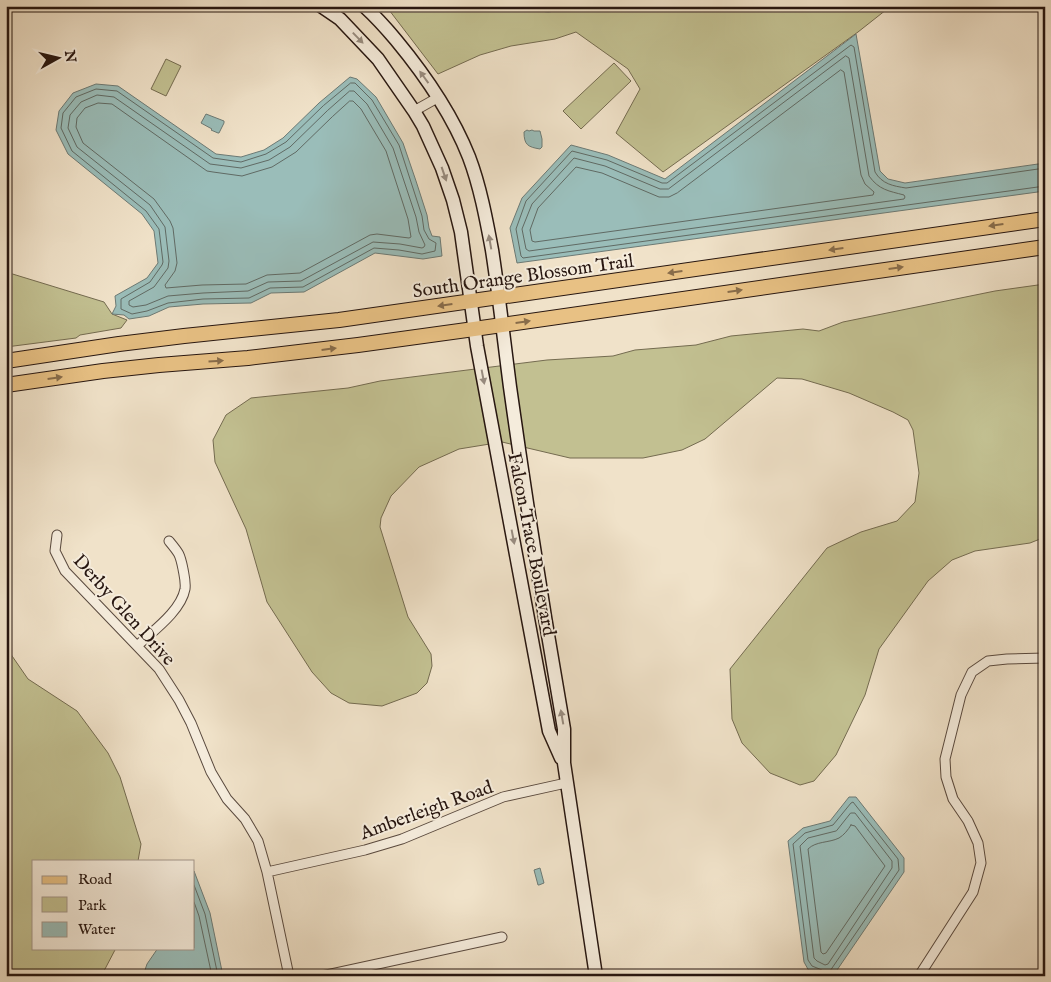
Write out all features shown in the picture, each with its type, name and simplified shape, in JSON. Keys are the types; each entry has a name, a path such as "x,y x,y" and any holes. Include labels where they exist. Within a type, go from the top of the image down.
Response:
{"main road":[{"name":"South Orange Blossom Trail","path":"6,361 119,344 339,320 471,302 1045,218"},
{"path":"6,385 103,371 324,349 1045,247"}],"street":[{"name":"Falcon Trace Boulevard","path":"321,6 340,19 378,59 414,111 442,168 453,200 461,232 474,329 549,731 564,763"},
{"name":"Falcon Trace Boulevard","path":"364,6 376,16 408,54 439,97 469,156 480,192 499,297 528,512 564,729 566,783 596,976"},
{"path":"414,111 439,97"},
{"name":"Derby Glen Drive","path":"56,535 55,551 65,571 159,669 179,700 211,772 227,799 245,819 258,841 268,872 289,976"},
{"path":"137,646 173,611 181,600 185,589 185,578 180,554 169,542"},
{"path":"919,976 973,892 981,863 978,843 968,821 953,799 946,777 945,759 961,694 972,672 988,661 1045,658"},
{"name":"Amberleigh Road","path":"268,872 392,842 502,794 566,783"},
{"path":"322,976 502,937"}],"green space":[{"path":"386,6 891,6 858,32 663,172 616,133 640,89 628,69 576,32 555,39 511,46 480,55 438,74"},
{"path":"166,59 181,66 166,96 151,89"},
{"path":"614,63 631,81 581,129 563,111"},
{"path":"6,272 104,302 112,314 127,320 121,328 80,335 76,338 6,347"},
{"path":"1045,284 1045,537 1030,543 975,551 952,560 928,581 879,649 865,695 836,755 814,781 800,785 770,773 742,743 732,719 730,669 827,548 861,532 897,521 915,502 919,473 913,430 908,420 849,393 802,379 777,378 705,439 682,450 643,458 570,458 502,442 459,449 419,467 391,496 381,518 380,527 408,617 431,654 432,666 427,683 417,693 382,706 349,703 331,693 312,672 267,602 246,529 215,462 213,440 226,415 251,398 348,388 380,381 547,360 613,356 635,350 696,345 731,336 803,329 819,331 843,322 995,291"},
{"path":"6,649 28,679 77,711 108,753 120,777 141,844 138,860 32,860 32,950 115,950 99,976 6,976"}],"water":[{"path":"533,6 560,6 553,11 546,12"},
{"path":"856,34 880,171 888,179 905,183 1045,163 1045,191 517,263 510,228 522,198 571,145 608,155 665,179"},
{"path":"350,77 357,79 376,97 403,143 432,236 440,237 442,256 423,259 375,253 304,292 271,293 251,303 169,307 149,316 129,319 124,315 112,314 116,306 115,296 147,278 158,263 154,231 142,214 68,154 56,130 59,111 73,93 96,84 118,86 216,154 241,157 264,150 283,138 319,103"},
{"path":"206,114 224,121 219,133 201,123"},
{"path":"527,130 540,131 542,147 540,149 527,145 524,132"},
{"path":"849,797 856,797 904,858 904,872 835,973 822,975 809,971 804,962 788,841 803,828 830,821"},
{"path":"540,868 544,883 538,885 534,870"},
{"path":"195,874 210,913 223,976 143,976 147,964 157,950 195,950"}]}
